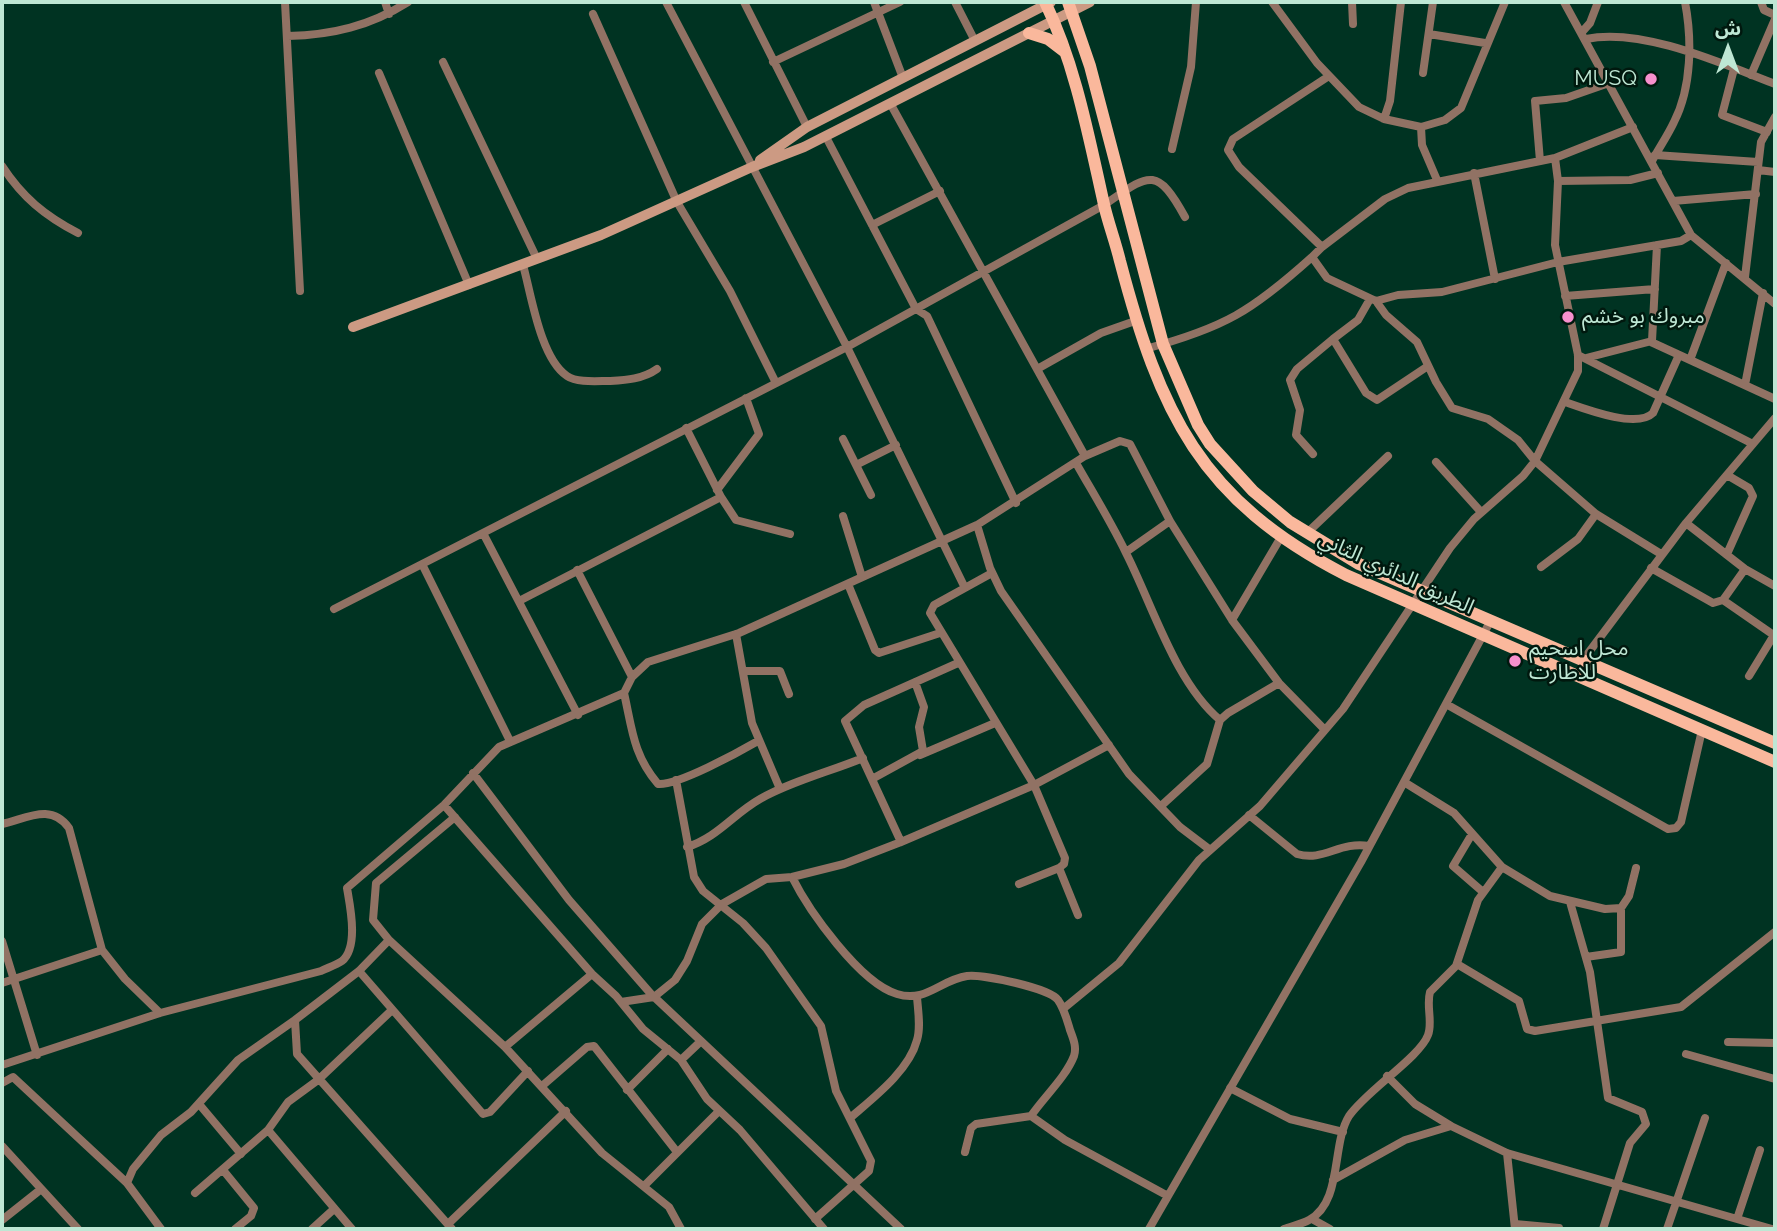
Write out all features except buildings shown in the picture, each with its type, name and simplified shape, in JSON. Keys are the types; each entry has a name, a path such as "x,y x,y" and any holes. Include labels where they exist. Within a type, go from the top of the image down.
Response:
{"main road":[{"name":"الطريق الدائري الثاني","path":"1047,3 1082,107 1104,205 1145,349 1166,399 1192,448 1233,495 1282,537 1346,575 1775,762"},
{"name":"الطريق الدائري الثاني","path":"1070,6 1163,344 1181,391 1210,444 1253,491 1307,533 1359,564 1775,743"},
{"path":"1028,33 1048,39 1065,52"}],"street":[{"path":"285,2 300,291"},
{"path":"385,2 389,14"},
{"path":"288,36 342,32 389,14 408,2"},
{"path":"666,2 847,347 965,588"},
{"path":"744,2 807,127"},
{"path":"874,2 903,78"},
{"path":"773,62 900,2"},
{"path":"955,2 975,41"},
{"path":"353,327 537,259 677,202 825,137 1054,20 1070,6 1090,2"},
{"path":"1172,149 1191,66 1196,2"},
{"path":"1272,2 1329,76 1359,107 1384,119 1421,127 1445,120 1461,107 1476,77 1485,43 1505,2"},
{"path":"1352,2 1353,24"},
{"path":"1384,119 1390,101 1401,2"},
{"path":"1423,73 1433,2"},
{"path":"1564,2 1633,127 1654,158 1658,173 1691,235 1775,304"},
{"path":"1584,36 1598,2"},
{"path":"1654,158 1679,110 1688,54 1685,2"},
{"path":"1751,75 1775,17 1764,10 1761,2"},
{"path":"752,167 807,127 1047,3"},
{"path":"593,14 677,202 730,291 776,383"},
{"path":"1429,34 1485,43"},
{"path":"1584,36 1617,36 1688,54 1775,85"},
{"path":"443,62 537,259"},
{"path":"1734,69 1722,115 1767,132"},
{"path":"379,73 469,285"},
{"path":"1322,247 1239,167 1228,150 1233,139 1329,76"},
{"path":"1540,160 1535,101 1566,98 1609,83"},
{"path":"890,103 1085,456"},
{"path":"1745,278 1761,142 1775,117"},
{"path":"1421,127 1422,145 1437,180"},
{"path":"1145,349 1216,328 1242,314 1385,199 1408,188 1555,158 1633,127"},
{"path":"825,137 916,309 927,316 1016,503"},
{"path":"1063,1010 1130,952 1209,849 1249,815 1325,730 1343,709 1450,548 1482,512 1523,477 1535,461 1565,402 1582,357 1558,262 1555,222 1558,181 1555,158"},
{"path":"1654,158 1758,166 1775,172"},
{"path":"2,166 14,185 44,216 78,233"},
{"path":"1474,173 1495,279"},
{"path":"1558,181 1630,180 1658,173"},
{"path":"334,609 847,347 1104,205 1143,180 1156,179 1185,217"},
{"path":"872,225 940,191"},
{"path":"1673,201 1756,194"},
{"path":"1313,454 1296,435 1300,410 1290,380 1297,369 1358,320 1373,300 1442,292 1558,262 1681,241 1691,235"},
{"path":"1651,342 1657,245"},
{"path":"1312,257 1327,278 1373,300 1417,342 1450,406 1462,409 1469,415 1488,419 1518,440 1535,461 1596,514 1661,554"},
{"path":"1690,359 1726,263"},
{"path":"523,264 538,323 554,360 565,375 574,379 620,380 650,374 657,369"},
{"path":"1565,296 1655,289"},
{"path":"1745,385 1763,293"},
{"path":"1039,369 1101,333 1135,321"},
{"path":"1333,339 1362,388 1374,400 1428,366"},
{"path":"1582,357 1651,342 1775,399"},
{"path":"1565,402 1640,421 1650,416 1679,355"},
{"path":"1582,357 1753,444"},
{"path":"519,601 719,494 759,435 746,398"},
{"path":"1583,660 1661,554 1775,418"},
{"path":"686,428 719,494 736,520 790,534"},
{"path":"843,439 871,495"},
{"path":"2,1065 160,1013 321,971 342,960 350,945 351,914 347,888 444,804 499,747 624,693 632,677 648,662 736,634 977,526 1085,456 1120,441 1130,444 1170,521 1232,620 1279,682 1325,730"},
{"path":"856,465 896,444"},
{"path":"1307,533 1388,456"},
{"path":"1436,462 1482,512"},
{"path":"1076,463 1126,552 1188,682 1201,704 1220,720"},
{"path":"1727,475 1749,488 1753,496 1727,554"},
{"path":"1541,567 1578,539 1596,514"},
{"path":"843,516 862,577"},
{"path":"1126,552 1170,521"},
{"path":"1686,523 1745,569 1775,586"},
{"path":"977,526 992,573 1001,591 1129,774 1209,849"},
{"path":"483,533 578,715"},
{"path":"1232,620 1282,537"},
{"path":"422,564 510,741"},
{"path":"1651,568 1713,603 1723,600 1745,569"},
{"path":"577,570 632,677"},
{"path":"992,573 931,608 931,617 1034,785 1065,858 1064,864 1059,868 1019,884"},
{"path":"848,584 875,650 879,653 940,633"},
{"path":"1723,600 1774,635 1749,676"},
{"path":"1149,1229 1369,846 1491,620"},
{"path":"736,634 745,671 748,709 758,741 780,789"},
{"path":"901,842 846,725 847,718 864,705 958,663"},
{"path":"745,671 780,671 789,694"},
{"path":"915,682 924,707 919,727 924,747 920,755"},
{"path":"1161,806 1208,764 1220,720 1279,682"},
{"path":"624,693 642,765 658,784 676,780 758,741"},
{"path":"1446,704 1668,829 1676,828 1681,822 1702,730"},
{"path":"872,779 995,723"},
{"path":"621,1002 654,997 682,971 702,924 722,904 766,879 792,877 844,864 901,842 1034,785 1109,745"},
{"path":"687,847 708,840 734,816 780,789 863,758"},
{"path":"472,773 569,900 654,997 901,1229"},
{"path":"676,780 694,877 703,891 722,904 766,948 821,1026 830,1076 871,1164 869,1171 815,1219"},
{"path":"1404,782 1454,813 1502,867 1550,896 1570,902 1621,908"},
{"path":"444,804 592,974 621,1002 643,1029 681,1060 718,1112 740,1130 824,1229"},
{"path":"2,824 43,814 54,813 61,817 69,828 102,950 125,979 160,1013"},
{"path":"1249,815 1297,854 1306,857 1323,854 1351,843 1369,846"},
{"path":"455,817 376,883 373,920 389,940 505,1047 602,1153 668,1207 681,1229"},
{"path":"1472,834 1453,866 1483,892"},
{"path":"1284,1229 1312,1219 1323,1206 1349,1116 1387,1076 1417,1051 1428,1036 1430,992 1457,964 1483,892 1502,867"},
{"path":"1059,868 1078,915"},
{"path":"1587,957 1620,952 1621,908 1629,896 1636,869"},
{"path":"792,877 829,937 883,987 895,994 917,997 967,976 992,978 1049,992 1058,998 1074,1040 1074,1056 1031,1116"},
{"path":"1570,902 1587,957 1608,1098 1642,1112 1645,1117 1642,1131 1630,1143 1603,1229"},
{"path":"1457,964 1522,1003 1530,1031 1597,1023 1681,1007 1775,932"},
{"path":"127,1183 133,1169 161,1135 200,1104 212,1086 238,1060 359,971 389,940"},
{"path":"2,941 37,1055"},
{"path":"2,983 102,950"},
{"path":"359,971 483,1114 490,1112 528,1071"},
{"path":"505,1047 592,974"},
{"path":"850,1118 910,1057 919,1031 917,997"},
{"path":"195,1193 268,1130 288,1102 318,1080 392,1010"},
{"path":"295,1020 297,1054 450,1227 566,1111"},
{"path":"681,1060 700,1042"},
{"path":"1728,1042 1775,1043"},
{"path":"542,1086 592,1045 677,1152"},
{"path":"627,1090 668,1049"},
{"path":"1686,1054 1775,1079"},
{"path":"1387,1076 1415,1104 1451,1126 1507,1153 1772,1229"},
{"path":"2,1083 13,1077 127,1183 161,1229"},
{"path":"1230,1088 1290,1119 1343,1132"},
{"path":"200,1104 241,1154"},
{"path":"644,1186 718,1112"},
{"path":"965,1152 971,1128 976,1124 1031,1116 1065,1140 1168,1196"},
{"path":"1667,1229 1705,1118"},
{"path":"1332,1180 1387,1148 1451,1126"},
{"path":"268,1130 352,1229"},
{"path":"2,1146 78,1229"},
{"path":"1737,1219 1760,1150"},
{"path":"1507,1153 1515,1226 1559,1228"},
{"path":"223,1170 254,1208 251,1216 235,1229"},
{"path":"2,1220 40,1190"},
{"path":"312,1229 334,1209"},
{"path":"1312,1219 1330,1229"}],"place":[{"name":"MUSQ","path":"1651,79"},
{"name":"مبروك بو خشم","path":"1568,317"},
{"name":"محل اسحيم للاطارت","path":"1515,661"}]}
